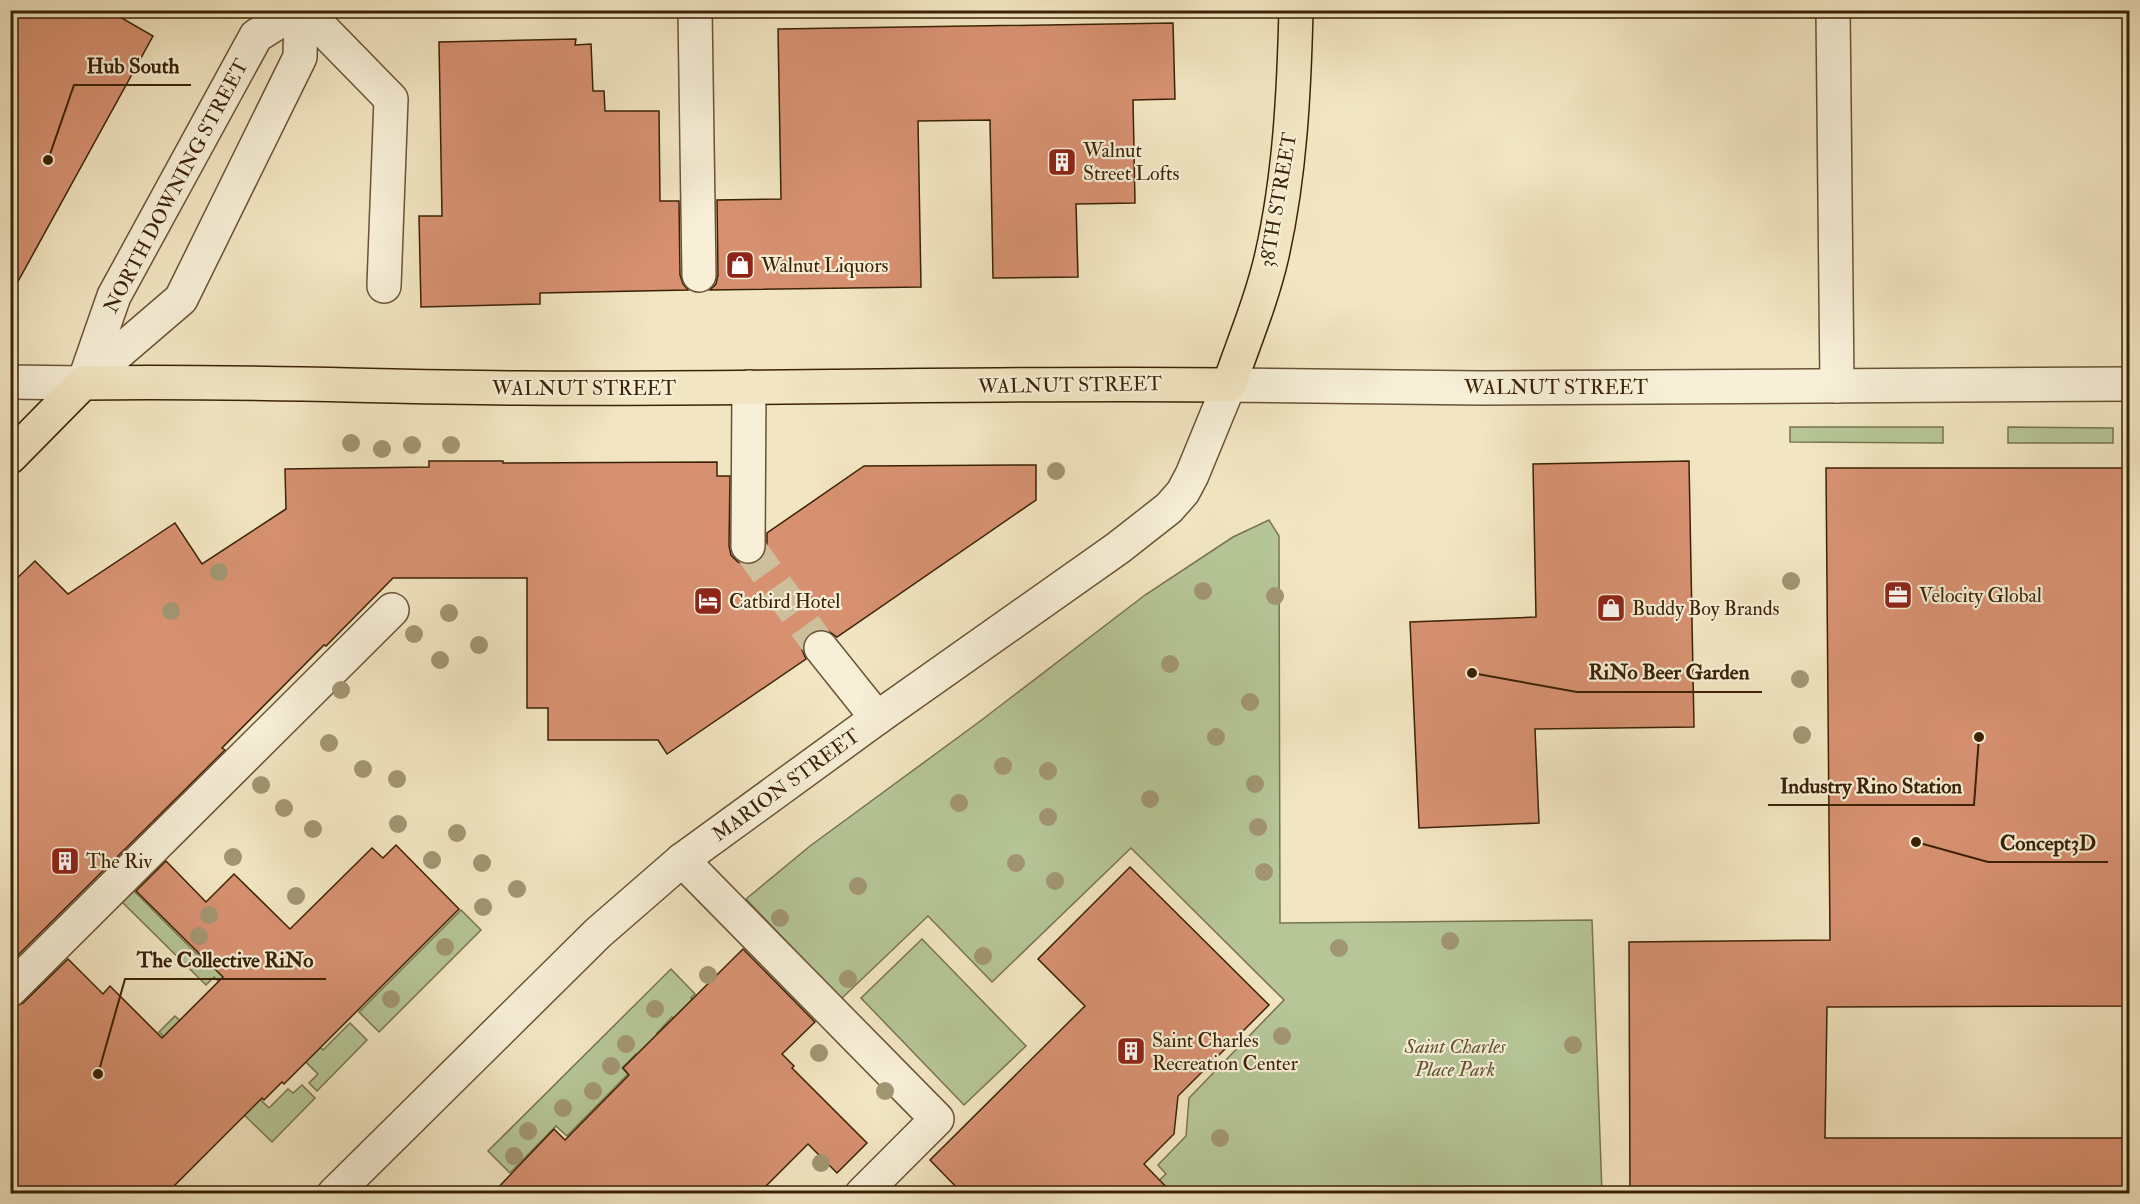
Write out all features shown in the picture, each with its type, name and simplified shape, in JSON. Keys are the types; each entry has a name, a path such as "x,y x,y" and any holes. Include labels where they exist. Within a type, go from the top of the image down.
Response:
{"main road":[{"name":"38TH STREET","path":"1229,385 1262,289 1277,226 1291,128 1296,10"},
{"name":"WALNUT STREET","path":"83,383 177,381 521,388 1229,385"},
{"name":"NORTH DOWNING STREET","path":"10,457 83,383"}],"street":[{"path":"301,10 391,99 384,286"},
{"name":"NORTH DOWNING STREET","path":"83,383 114,296 256,36 301,10"},
{"name":"NORTH DOWNING STREET","path":"83,383 181,299 300,57 301,10"},
{"path":"695,10 699,275"},
{"path":"1833,10 1837,386"},
{"name":"WALNUT STREET","path":"10,382 83,383"},
{"name":"WALNUT STREET","path":"1229,385 1482,388 2130,384"},
{"name":"MARION STREET","path":"334,1194 598,933 682,860 877,718 1118,548 1169,508 1183,492 1192,475 1229,385"},
{"path":"748,546 749,387"},
{"path":"10,990 392,610"},
{"path":"821,648 877,718"},
{"path":"682,860 937,1119 862,1194"}],"green space":[{"path":"1790,427 1943,427 1943,443 1790,442"},
{"path":"2008,427 2113,428 2113,443 2008,443"},
{"name":"Saint Charles Place Park","path":"1269,520 1279,536 1280,923 1592,920 1602,1193 1146,1193 1166,1174 1158,1165 1186,1136 1189,1098 1284,1000 1131,848 992,982 928,916 841,999 746,899 810,846 979,722 1145,595 1233,537"},
{"path":"132,889 204,961 222,943 269,996 323,1050 350,1023 367,1040 317,1091 309,1083 318,1074 241,998 214,977 206,985 120,900"},
{"path":"461,910 481,930 379,1032 359,1012"},
{"path":"922,939 1026,1046 964,1105 861,998"},
{"path":"671,969 695,994 691,998 697,1004 678,1023 672,1017 657,1033 662,1039 642,1059 636,1054 622,1068 628,1074 567,1136 556,1126 510,1173 488,1151"},
{"path":"175,1016 269,1108 288,1089 293,1093 302,1085 315,1098 272,1142 159,1032"}],"building":[{"path":"10,10 108,10 153,36 10,296"},
{"name":"Walnut Street Lofts","path":"1173,23 1175,99 1133,100 1135,203 1076,204 1078,277 993,278 990,120 918,121 921,287 710,290 716,284 718,275 717,200 781,199 778,29"},
{"path":"576,39 575,45 591,44 593,91 604,91 605,111 659,111 660,201 679,201 680,275 688,290 540,293 540,304 421,307 419,216 442,216 439,42"},
{"path":"429,461 717,462 717,476 730,476 729,546 731,555 738,562 747,565 757,563 764,556 767,533 864,466 1036,465 1036,500 837,637 827,630 819,629 810,633 803,642 802,650 806,659 667,754 658,740 548,740 548,708 527,708 527,578 393,578 222,748 225,750 10,963 10,585 35,561 68,594 175,523 202,564 286,509 285,469 429,467"},
{"path":"1689,461 1694,727 1535,729 1539,823 1419,828 1410,622 1536,617 1533,464"},
{"path":"1826,468 2130,468 2130,1006 1827,1007 1825,1138 2130,1138 2130,1194 1630,1194 1629,942 1830,940"},
{"path":"396,845 459,909 284,1084 282,1082 264,1100 262,1098 166,1194 10,1194 10,1008 23,1003 68,959 103,994 110,986 162,1038 223,977 136,891 166,861 206,902 234,874 290,929 372,848 383,858"},
{"name":"Saint Charles Recreation Center","path":"1130,867 1269,1005 1178,1096 1174,1134 1144,1164 1173,1194 963,1194 930,1160 1085,1006 1038,959"},
{"path":"743,949 815,1022 782,1054 794,1066 792,1068 867,1143 837,1173 808,1144 758,1194 492,1194 554,1129 565,1140 629,1075 623,1068"}],"tunnel":[{"path":"748,546 821,648"}],"place":[{"name":"Hub South","path":"48,160"},
{"name":"Walnut Street Lofts","path":"1062,162"},
{"name":"Walnut Liquors","path":"740,265"},
{"name":"Velocity Global","path":"1898,595"},
{"name":"Catbird Hotel","path":"708,601"},
{"name":"Buddy Boy Brands","path":"1611,608"},
{"name":"RiNo Beer Garden","path":"1472,673"},
{"name":"Industry Rino Station","path":"1979,737"},
{"name":"Concept3D","path":"1916,842"},
{"name":"The Riv","path":"65,861"},
{"name":"Saint Charles Recreation Center","path":"1131,1051"},
{"name":"The Collective RiNo","path":"98,1074"}]}
